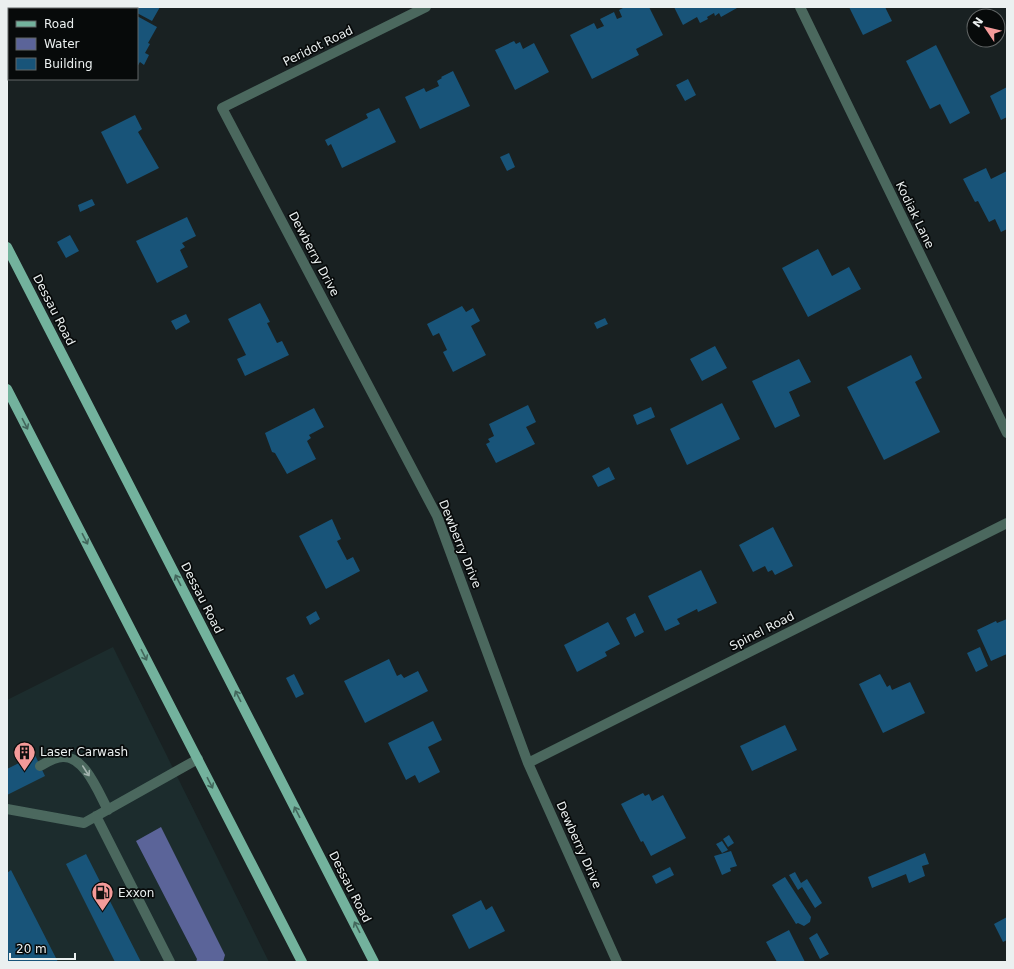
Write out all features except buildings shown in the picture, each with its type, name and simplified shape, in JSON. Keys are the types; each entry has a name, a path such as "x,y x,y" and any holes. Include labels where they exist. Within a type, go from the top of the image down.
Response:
{"main road":[{"name":"Dessau Road","path":"7,247 374,962"},
{"path":"7,389 302,962"}],"street":[{"name":"Peridot Road","path":"222,108 426,7"},
{"name":"Kodiak Lane","path":"800,7 1007,434"},
{"name":"Dewberry Drive","path":"222,108 437,516 528,763 618,962"},
{"name":"Spinel Road","path":"528,763 1007,523"},
{"path":"40,766 56,758 68,757 76,760 85,768 108,810"},
{"path":"7,809 84,823 198,759"},
{"path":"96,816 170,962"}],"shaded area":[{"path":"113,647 269,962 7,962 7,700"}],"water":[{"path":"161,827 225,955 223,962 196,962 197,959 136,841"}],"place":[{"name":"Laser Carwash","path":"25,772"},
{"name":"Exxon","path":"103,912"}]}
